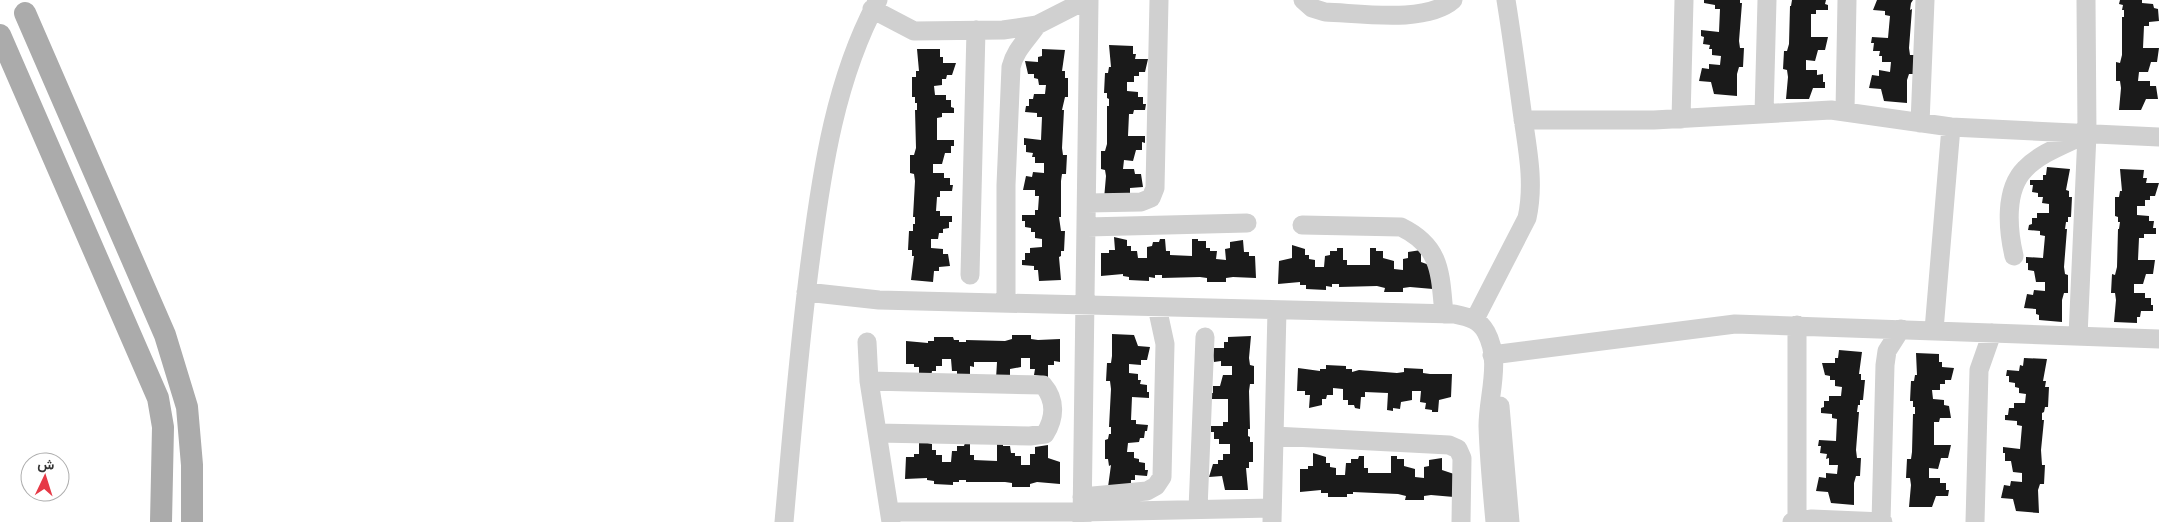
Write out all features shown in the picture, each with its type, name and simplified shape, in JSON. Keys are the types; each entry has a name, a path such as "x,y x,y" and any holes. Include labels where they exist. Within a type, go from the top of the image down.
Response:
{"main road":[{"path":"0,28 12,25 26,6"},
{"path":"26,6 165,335 180,381 187,407 190,436 192,522"},
{"path":"0,35 158,398 163,427 161,522"}],"street":[{"path":"784,522 806,292 818,204 830,139 847,76 875,5 914,31 1003,30 1036,25 1088,0 1087,227 1082,510"},
{"path":"1087,203 1141,202 1151,198 1155,188 1159,0"},
{"path":"1302,0 1312,8 1325,12 1414,15 1437,10 1452,0"},
{"path":"1475,319 1527,218 1531,184 1506,0"},
{"path":"1681,119 1684,0"},
{"path":"1764,114 1767,0"},
{"path":"1845,110 1847,0"},
{"path":"1920,123 1925,0"},
{"path":"2078,336 2087,134 2086,0"},
{"path":"1006,303 1006,185 1011,67 1014,53 1026,42 1036,25"},
{"path":"970,275 976,30"},
{"path":"1523,120 1591,122 1845,110 1865,116 1951,127 2159,137"},
{"path":"1934,330 1951,127"},
{"path":"2014,256 2010,237 2010,208 2015,185 2023,170 2036,160 2087,134"},
{"path":"1087,227 1247,223"},
{"path":"1302,225 1401,227 1415,234 1432,250 1440,268 1444,314"},
{"path":"806,292 879,300 1444,314 1475,319 1487,332 1492,355 1494,386 1488,401 1488,426 1495,522"},
{"path":"1082,510 1148,491 1156,486 1162,477 1165,344 1157,307"},
{"path":"867,342 869,381 891,517 1082,510 1198,509 1272,515 1277,310"},
{"path":"1492,355 1715,325 1797,325 2159,339"},
{"path":"1797,325 1795,521 1882,522 1884,365 1887,351 1901,329"},
{"path":"1975,522 1979,370 1992,333"},
{"path":"1198,509 1205,337"},
{"path":"869,381 1044,385 1050,392 1053,405 1051,424 1045,434 1030,436 877,433"},
{"path":"1494,386 1500,396 1510,522"},
{"path":"1274,436 1448,444 1458,449 1462,458 1461,522"}],"building":[{"path":"1704,0 1740,0 1740,3 1742,3 1739,41 1740,48 1744,48 1743,67 1739,67 1737,74 1737,96 1714,94 1711,82 1699,81 1702,68 1709,69 1709,64 1720,65 1721,56 1712,55 1712,49 1709,49 1710,45 1703,44 1704,37 1701,36 1701,30 1719,32 1720,9 1715,9 1715,5 1704,3"},
{"path":"1792,0 1826,0 1825,4 1828,5 1828,10 1816,10 1816,14 1811,14 1811,37 1828,37 1825,50 1818,50 1815,61 1806,60 1806,70 1817,70 1817,75 1823,74 1823,82 1825,82 1825,88 1813,88 1809,99 1786,99 1788,77 1787,70 1783,69 1784,51 1787,51 1789,44 1790,6"},
{"path":"1877,0 1913,0 1910,10 1912,9 1909,48 1910,55 1914,55 1913,74 1909,74 1907,80 1907,103 1884,101 1881,89 1869,88 1872,75 1879,76 1879,70 1890,72 1891,62 1882,62 1882,56 1879,56 1880,51 1873,51 1874,43 1871,43 1872,37 1888,38 1890,16 1885,15 1885,11 1873,10"},
{"path":"2120,0 2142,0 2142,3 2153,4 2154,8 2158,9 2159,21 2149,22 2149,26 2144,26 2143,48 2159,48 2157,62 2151,62 2148,72 2139,72 2138,81 2150,81 2150,86 2156,86 2158,99 2146,99 2141,110 2119,110 2121,88 2120,81 2116,81 2116,62 2120,63 2122,55 2122,17 2124,17 2123,5 2119,4"},
{"path":"1109,45 1133,46 1133,54 1136,54 1135,59 1148,59 1145,72 1139,72 1139,76 1134,76 1134,82 1127,82 1127,91 1138,92 1138,97 1143,97 1143,104 1146,104 1145,110 1134,110 1133,114 1129,114 1128,136 1145,136 1145,143 1142,142 1142,150 1136,150 1133,161 1124,160 1123,169 1134,169 1135,174 1141,174 1143,187 1130,188 1130,193 1104,199 1106,176 1105,170 1101,169 1101,151 1105,151 1107,144 1107,106 1109,106 1109,99 1107,98 1107,93 1104,93 1105,73 1108,73 1109,67 1111,67"},
{"path":"917,49 940,49 940,57 943,57 943,63 956,63 952,75 947,75 946,79 942,79 942,85 934,86 935,95 946,95 946,100 951,100 951,107 954,108 954,113 942,113 942,117 937,118 937,140 954,140 954,146 951,146 951,153 945,153 942,164 933,164 933,173 944,173 944,178 950,178 950,185 953,185 952,191 940,191 940,197 937,197 936,211 940,211 940,216 952,216 952,222 949,222 949,228 943,229 943,233 939,233 938,239 931,239 931,248 943,249 943,254 948,254 950,266 939,267 939,271 934,271 933,282 911,280 914,256 912,256 912,250 908,250 909,231 913,231 913,224 915,224 915,217 913,217 915,181 914,174 910,173 910,155 914,155 916,148 915,110 917,110 917,103 915,103 915,97 912,97 912,77 916,77 916,71 919,71"},
{"path":"1042,49 1065,50 1062,71 1065,71 1065,78 1068,78 1068,97 1065,97 1062,110 1064,110 1062,148 1063,155 1067,155 1066,174 1062,174 1061,181 1061,217 1059,217 1061,231 1065,231 1064,251 1061,251 1061,256 1059,257 1061,280 1039,281 1038,270 1034,270 1034,266 1022,265 1022,260 1025,260 1025,253 1030,253 1030,248 1042,247 1042,239 1035,238 1035,232 1031,232 1031,228 1025,227 1022,215 1035,215 1035,210 1038,210 1039,196 1035,196 1035,190 1023,190 1026,176 1032,177 1033,172 1044,173 1044,163 1035,163 1035,157 1032,157 1033,153 1026,152 1026,145 1024,145 1024,138 1041,140 1042,117 1037,117 1037,113 1025,112 1026,106 1029,106 1029,99 1033,99 1034,94 1045,94 1046,85 1039,85 1038,79 1034,78 1034,74 1028,74 1025,61 1038,62 1038,57 1042,56"},
{"path":"2047,167 2070,169 2066,190 2069,191 2069,197 2072,197 2071,217 2068,217 2065,229 2067,229 2064,267 2065,274 2068,275 2068,293 2064,293 2062,300 2062,322 2039,320 2036,309 2024,308 2027,294 2033,295 2034,290 2045,291 2045,282 2036,282 2034,271 2028,270 2026,257 2043,258 2045,236 2040,235 2040,231 2028,230 2029,225 2032,224 2032,218 2037,218 2037,213 2049,213 2049,204 2042,203 2043,197 2038,197 2038,193 2032,192 2033,185 2030,185 2030,180 2043,180"},
{"path":"2120,169 2144,170 2143,178 2147,178 2146,183 2159,183 2155,196 2150,196 2150,200 2145,200 2145,206 2137,206 2137,215 2149,216 2149,221 2154,221 2153,228 2156,228 2156,234 2144,234 2144,238 2139,238 2138,260 2155,260 2153,274 2146,274 2143,284 2134,284 2134,293 2145,293 2145,298 2151,298 2151,305 2153,305 2153,311 2141,311 2140,317 2137,317 2137,323 2114,322 2116,300 2115,293 2111,293 2112,274 2115,275 2117,267 2118,229 2120,222 2118,222 2118,217 2115,216 2115,197 2119,197 2120,191 2122,191"},
{"path":"1114,237 1127,240 1127,246 1131,246 1131,251 1137,251 1138,258 1147,258 1147,247 1152,246 1153,242 1159,242 1160,239 1165,239 1166,251 1170,251 1170,255 1192,256 1192,239 1198,239 1198,241 1206,241 1206,248 1210,248 1210,251 1217,251 1216,259 1226,260 1225,249 1230,248 1230,242 1243,240 1244,252 1249,252 1249,256 1255,256 1256,278 1233,277 1226,278 1226,282 1207,282 1207,278 1200,277 1162,278 1162,275 1155,275 1155,278 1149,277 1149,281 1129,280 1129,277 1123,276 1123,274 1101,276 1101,253 1109,253 1109,250 1115,250"},
{"path":"1292,245 1305,249 1305,255 1309,255 1309,259 1315,260 1315,267 1324,267 1325,256 1330,255 1330,251 1337,251 1337,248 1343,248 1343,260 1347,260 1347,265 1370,265 1370,248 1376,248 1376,251 1383,251 1383,258 1394,261 1394,269 1403,270 1403,259 1408,258 1408,252 1421,250 1421,262 1432,266 1433,289 1410,287 1403,288 1403,292 1384,292 1385,288 1377,286 1339,287 1339,284 1332,284 1332,287 1326,286 1326,290 1306,289 1306,285 1300,285 1300,282 1278,284 1279,261 1292,258"},
{"path":"1112,334 1134,335 1138,346 1150,347 1147,360 1141,360 1141,365 1129,364 1129,373 1138,374 1138,380 1141,380 1140,384 1147,385 1147,392 1149,392 1149,398 1132,397 1131,420 1136,420 1136,424 1148,425 1144,438 1140,438 1139,442 1128,443 1127,452 1134,452 1134,458 1139,459 1139,462 1145,463 1145,470 1148,470 1147,476 1135,475 1135,480 1131,480 1131,488 1108,487 1111,465 1109,466 1108,459 1105,459 1105,440 1111,434 1111,427 1109,427 1111,389 1110,381 1106,381 1107,363 1111,363 1112,356"},
{"path":"1012,335 1031,335 1031,339 1038,340 1060,339 1060,362 1054,361 1054,365 1048,365 1048,377 1034,375 1035,369 1030,369 1030,358 1021,358 1021,367 1010,369 1010,376 996,379 997,362 974,362 974,367 970,366 970,378 957,375 957,371 952,371 951,359 942,359 942,366 936,366 936,371 932,371 931,377 919,380 919,367 914,367 914,364 906,364 906,341 928,343 928,341 934,341 934,337 953,337 954,340 959,340 959,342 966,342 966,340 1005,341 1012,339"},
{"path":"1251,336 1249,358 1250,365 1254,366 1254,384 1250,384 1249,391 1250,429 1248,429 1248,436 1250,437 1250,442 1253,442 1253,462 1249,462 1249,468 1246,468 1248,490 1225,490 1222,476 1209,477 1213,464 1218,464 1218,460 1223,460 1223,454 1230,454 1230,444 1219,444 1219,439 1214,439 1214,432 1211,432 1211,426 1223,426 1223,422 1228,422 1228,399 1211,399 1211,393 1213,393 1213,386 1220,386 1223,375 1232,375 1232,366 1221,366 1221,361 1214,362 1212,348 1224,348 1224,342 1228,342 1228,337"},
{"path":"1839,350 1862,352 1859,374 1861,374 1861,380 1865,380 1863,400 1860,400 1857,412 1859,412 1856,450 1857,458 1861,458 1860,476 1856,476 1854,483 1854,505 1831,503 1828,492 1816,491 1819,477 1826,478 1826,473 1837,474 1838,465 1829,465 1829,458 1826,459 1827,454 1820,453 1821,446 1818,446 1819,440 1836,441 1837,419 1832,418 1832,414 1821,413 1821,408 1824,407 1824,401 1829,401 1829,396 1841,396 1842,387 1835,386 1835,380 1830,380 1830,376 1825,375 1822,363 1835,363"},
{"path":"1916,353 1939,354 1939,362 1942,362 1942,367 1954,368 1951,380 1945,380 1945,384 1940,384 1940,390 1932,390 1933,399 1944,400 1944,405 1949,406 1951,418 1940,418 1939,422 1934,422 1934,445 1951,445 1948,458 1941,458 1938,469 1929,468 1929,478 1940,478 1940,483 1946,483 1946,490 1949,490 1948,496 1936,496 1932,507 1909,507 1911,485 1910,478 1906,478 1907,459 1911,459 1912,452 1913,414 1915,414 1915,407 1913,407 1913,401 1910,401 1911,381 1914,381 1915,375 1917,375"},
{"path":"2024,358 2047,359 2043,381 2046,381 2045,387 2049,387 2048,407 2045,407 2042,413 2042,420 2044,420 2041,450 2042,465 2045,465 2044,484 2040,484 2038,490 2039,513 2016,511 2013,499 2001,498 2004,485 2010,486 2011,481 2022,482 2022,473 2013,472 2011,461 2005,461 2003,447 2020,449 2022,426 2017,425 2017,421 2005,420 2005,415 2008,415 2009,408 2014,408 2014,403 2025,403 2026,394 2019,393 2019,388 2015,387 2015,383 2009,382 2009,376 2006,376 2007,370 2019,371 2020,365 2023,366"},
{"path":"1326,365 1346,366 1346,369 1352,369 1352,372 1359,370 1397,373 1404,372 1404,368 1423,369 1423,373 1430,374 1452,374 1451,397 1439,400 1438,412 1432,412 1432,410 1425,409 1426,403 1420,402 1421,391 1412,391 1412,400 1401,402 1400,409 1393,408 1393,411 1387,410 1388,393 1365,392 1365,397 1361,397 1360,409 1355,408 1354,405 1348,405 1348,400 1343,400 1343,389 1333,388 1333,395 1327,395 1326,399 1322,399 1322,405 1309,408 1310,395 1305,395 1305,391 1297,391 1298,368 1320,371 1320,369 1326,369"},
{"path":"919,441 932,444 932,450 936,450 936,455 942,455 942,462 951,462 952,451 957,451 957,446 964,446 965,443 970,443 970,455 974,455 974,460 997,461 997,444 1003,444 1003,446 1010,446 1011,453 1015,453 1015,456 1021,456 1021,465 1030,465 1030,454 1035,454 1035,447 1048,445 1048,458 1060,462 1060,484 1037,482 1030,484 1030,487 1012,487 1012,483 1005,482 966,482 966,480 959,480 959,482 953,482 953,485 934,484 934,481 927,480 927,478 905,479 906,457 914,457 914,454 919,454"},
{"path":"1313,453 1326,457 1326,463 1330,463 1330,467 1336,468 1336,475 1345,475 1346,463 1351,463 1351,459 1358,459 1359,456 1364,456 1364,468 1368,468 1368,473 1391,473 1391,456 1397,456 1397,459 1404,459 1404,466 1415,469 1415,477 1424,478 1424,467 1429,466 1429,460 1442,458 1442,470 1454,474 1454,497 1431,495 1424,496 1424,500 1405,500 1406,496 1398,494 1353,492 1353,494 1347,494 1347,497 1328,497 1328,493 1321,493 1321,490 1300,492 1300,469 1308,469 1308,466 1313,466"}]}
